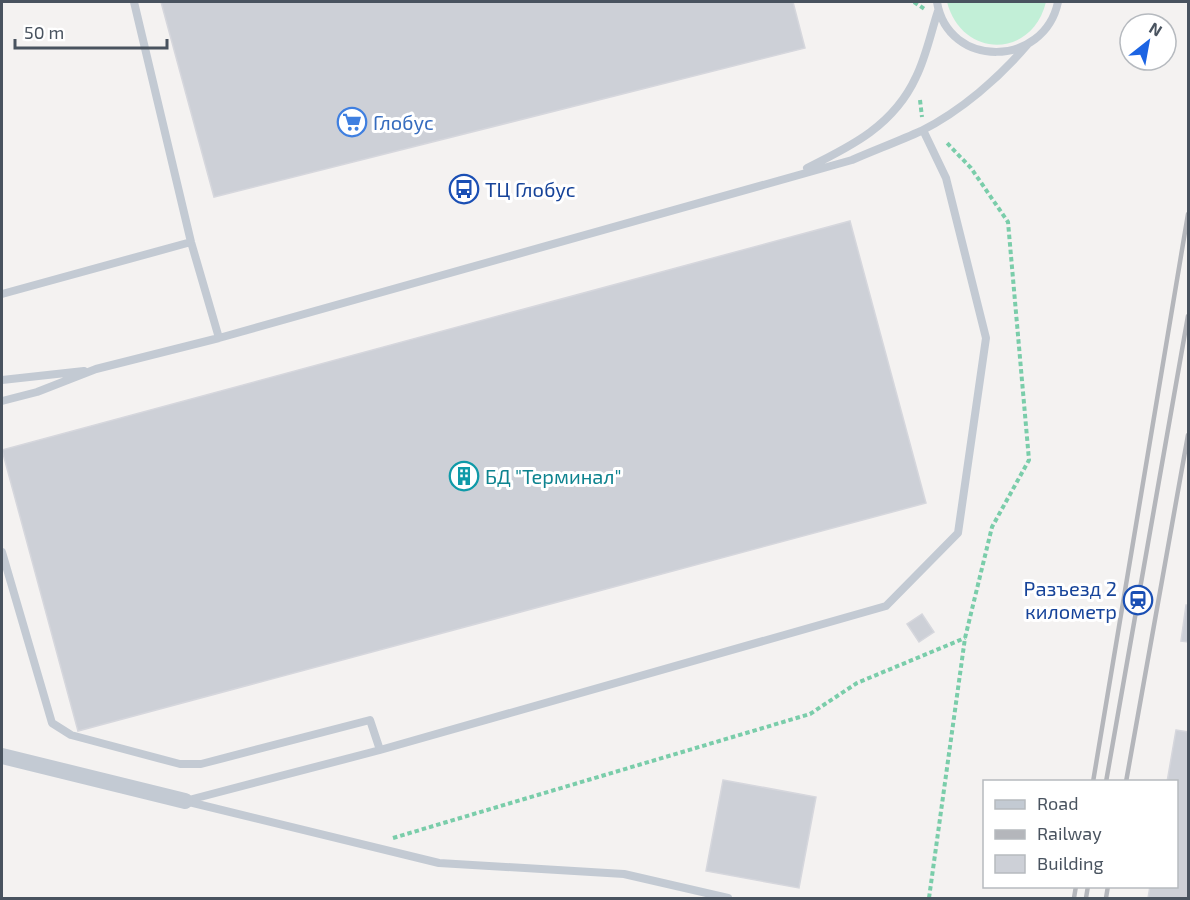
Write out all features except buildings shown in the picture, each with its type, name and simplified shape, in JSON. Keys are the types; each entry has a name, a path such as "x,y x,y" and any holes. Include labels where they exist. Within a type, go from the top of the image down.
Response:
{"street":[{"path":"2,756 185,801"}],"lane":[{"path":"134,2 191,242 219,338"},
{"path":"937,6 945,25 955,36 982,51 998,52 1014,50 1039,36 1048,26 1058,2"},
{"path":"1055,13 1065,2"},
{"path":"790,176 853,146 879,126 897,108 918,75 937,6"},
{"path":"2,401 37,392 96,369 219,338 852,160 926,127 965,103 1006,70 1028,44"},
{"path":"185,801 380,750 886,606 958,533 986,338 946,178 926,127"},
{"path":"2,294 191,242"},
{"path":"2,380 96,369"},
{"path":"2,552 52,723 71,735 180,764 201,764 370,720 380,750"},
{"path":"185,801 439,863 624,874 728,898"}],"path":[{"path":"926,127 971,168 1008,222 1029,460 992,527 966,638 929,898"},
{"path":"367,845 810,714 857,683 966,638"}],"green space":[{"path":"947,2 1046,2 1038,21 1027,34 1012,42 997,45 981,42 967,34 955,21"}],"railway":[{"path":"1093,780 1188,214"},
{"path":"1106,780 1188,316"},
{"path":"1126,780 1188,435"},
{"path":"1074,898 1076,888"},
{"path":"1086,898 1088,888"},
{"path":"1106,898 1108,888"}],"place":[{"name":"Глобус","path":"352,122"},
{"name":"ТЦ Глобус","path":"464,189"},
{"name":"БД \"Терминал\"","path":"464,476"},
{"name":"Разъезд 2 километр","path":"1138,600"}]}
